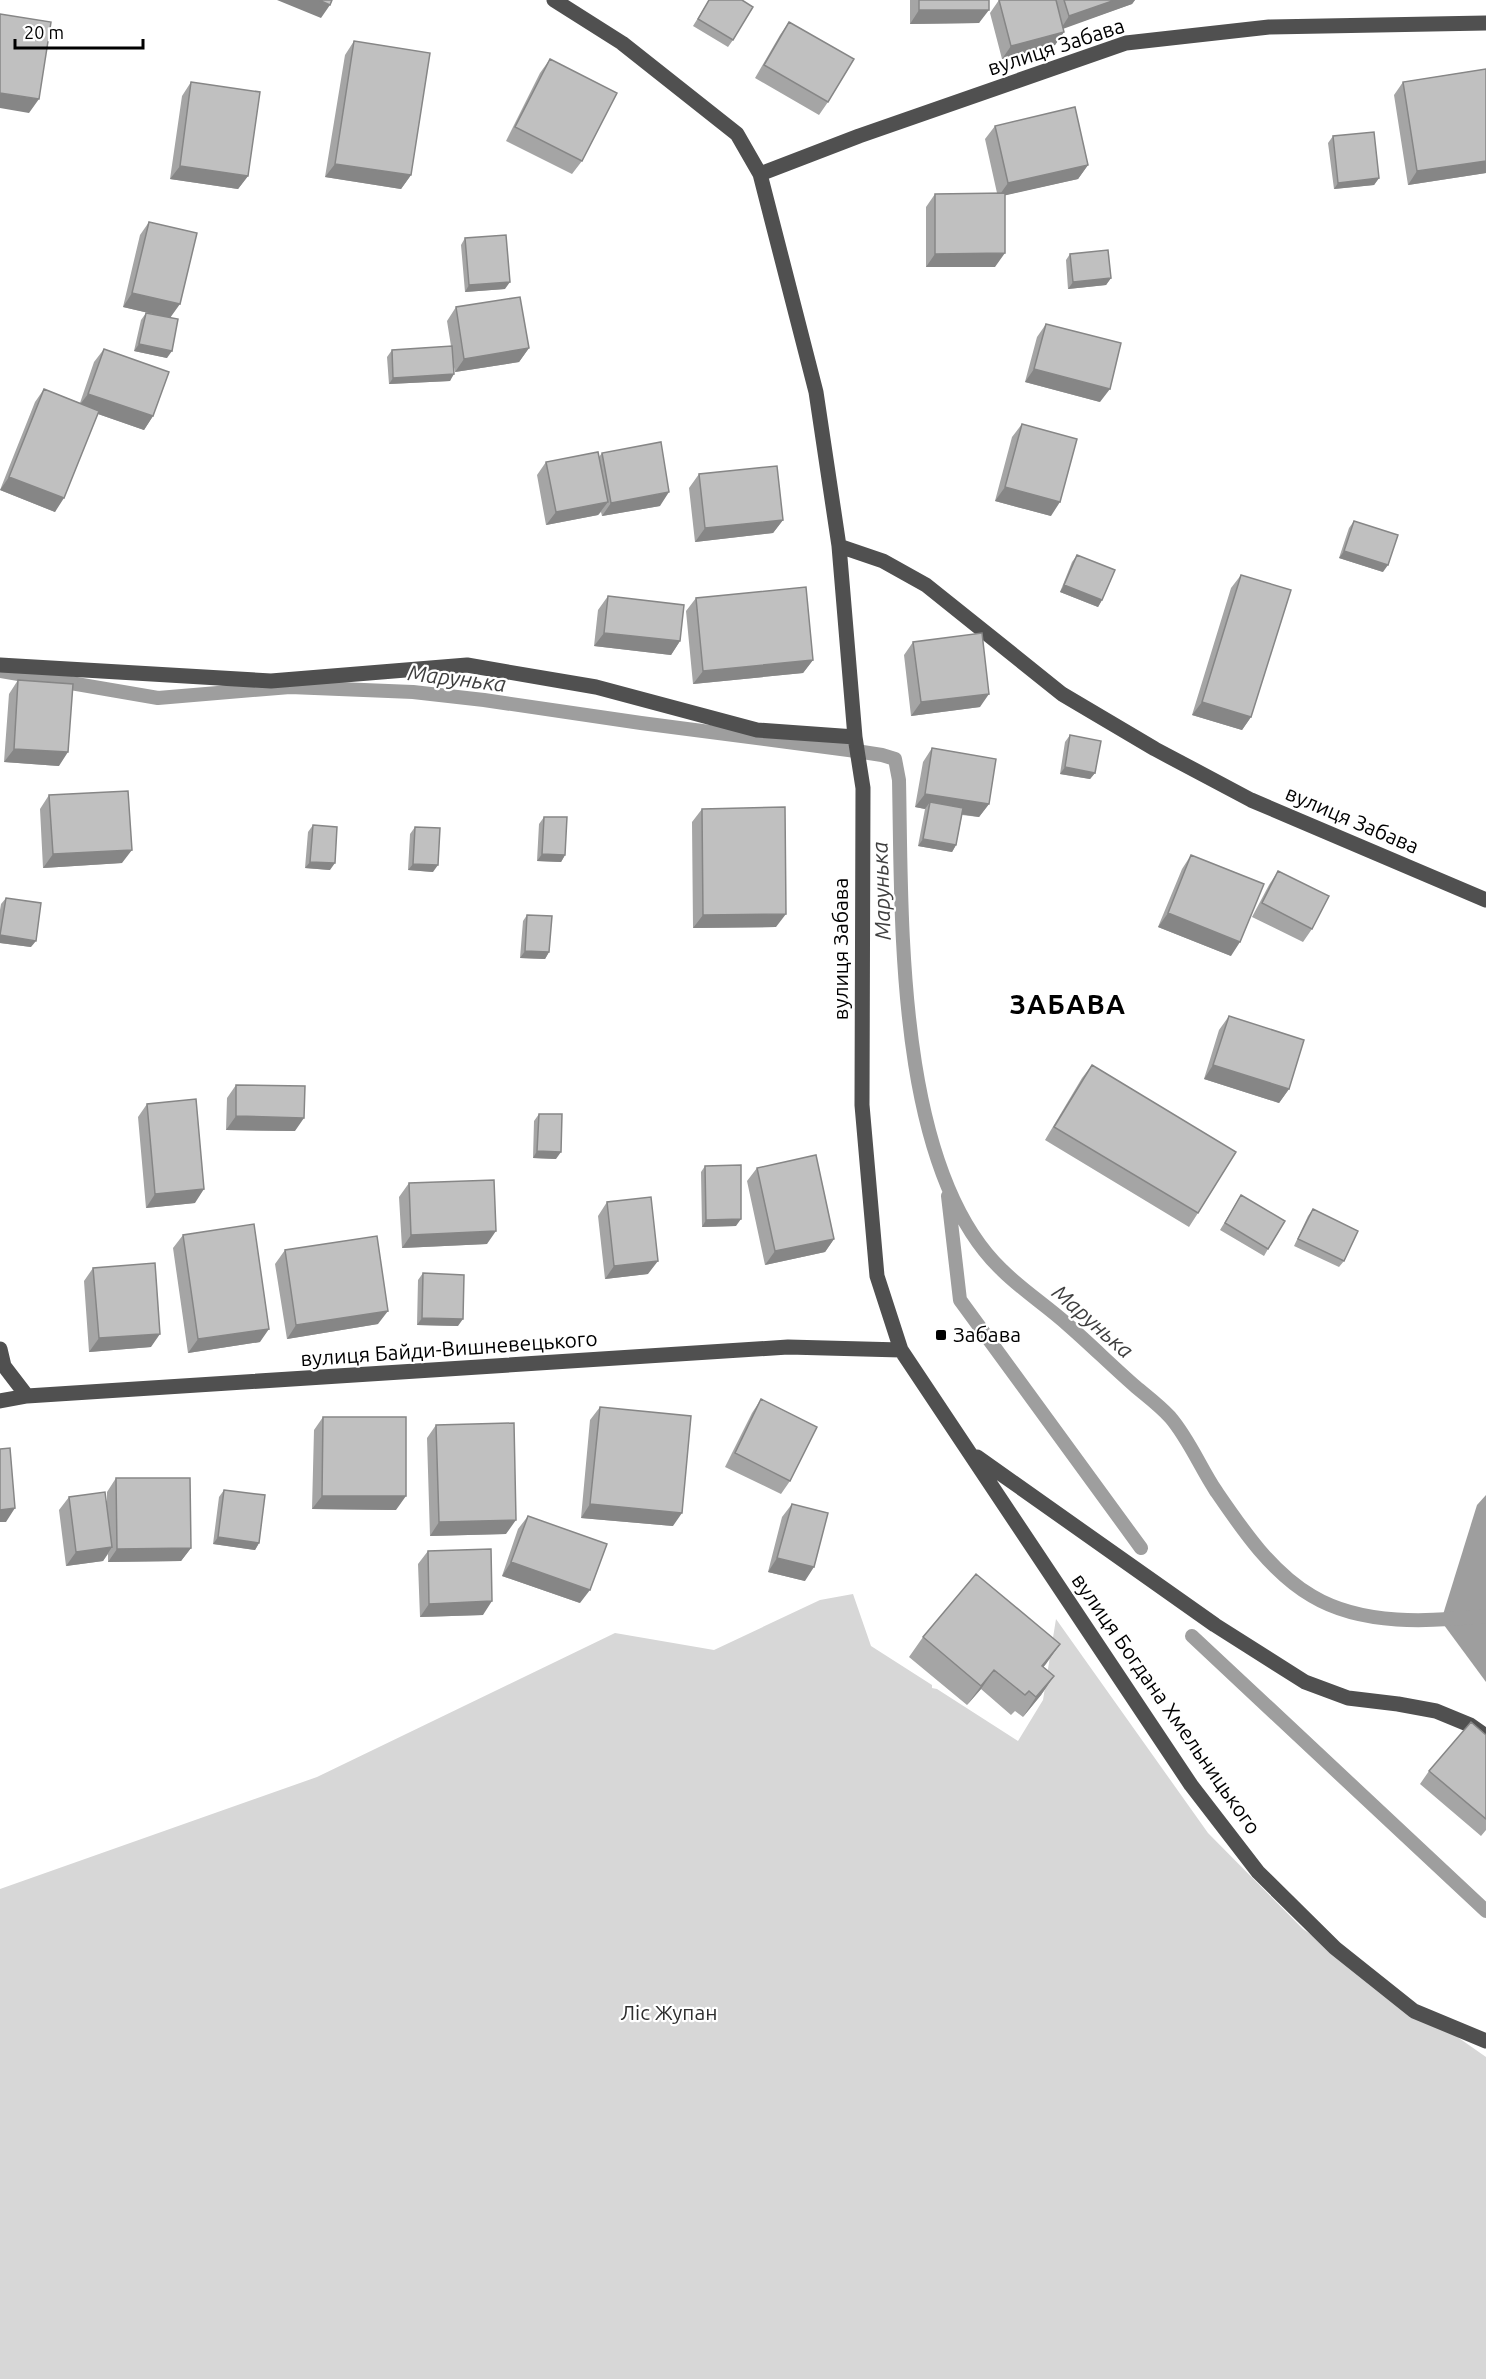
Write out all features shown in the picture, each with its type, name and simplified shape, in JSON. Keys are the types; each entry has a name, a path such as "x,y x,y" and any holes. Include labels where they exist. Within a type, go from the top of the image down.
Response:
{"street":[{"name":"вулиця Забава","path":"554,0 622,43 738,134 760,174 816,392 839,546 862,788 862,1106 877,1276 901,1350"},
{"name":"вулиця Забава","path":"760,174 860,136 1126,43 1269,27 1486,23"},
{"name":"вулиця Забава","path":"839,546 883,561 926,585 1062,694 1155,748 1251,800 1486,900"},
{"path":"0,665 271,681 467,665 596,687 757,730 856,742"},
{"name":"вулиця Байди-Вишневецького","path":"0,1401 27,1396 788,1347 901,1350"},
{"path":"0,1349 4,1366 27,1396"},
{"name":"вулиця Богдана Хмельницького","path":"901,1350 1191,1785 1258,1872 1335,1948 1414,2011 1486,2041"},
{"path":"969,1452 1215,1625 1305,1682 1348,1698 1436,1711 1470,1725 1486,1736"}],"green space":[{"name":"Ліс Жупан","path":"853,1594 871,1646 932,1685 932,1688 1018,1741 1043,1700 1056,1619 1208,1833 1303,1929 1486,2057 1486,2379 0,2379 0,1889 317,1777 615,1633 714,1650 820,1600"}],"shaded area":[{"path":"1486,1495 1486,1682 1441,1621 1477,1505"}],"building":[{"path":"319,0 332,0 330,5"},
{"path":"709,0 742,0 753,7 733,40 698,19"},
{"path":"919,0 989,0 989,10 919,10"},
{"path":"999,0 1056,0 1064,32 1011,46"},
{"path":"1064,0 1115,0 1069,16"},
{"path":"0,14 51,22 39,99 0,93"},
{"path":"789,22 854,59 828,102 764,65"},
{"path":"354,41 430,53 411,175 335,164"},
{"path":"550,59 617,93 582,161 515,127"},
{"path":"1486,69 1486,161 1417,171 1403,82"},
{"path":"191,82 260,92 248,176 180,166"},
{"path":"1075,107 1088,165 1008,183 995,126"},
{"path":"1374,132 1379,178 1338,183 1333,136"},
{"path":"1005,193 1005,253 935,254 935,194"},
{"path":"149,222 197,233 180,304 132,293"},
{"path":"506,235 510,282 469,285 465,238"},
{"path":"1108,250 1111,278 1073,282 1070,254"},
{"path":"520,297 529,348 464,359 456,307"},
{"path":"146,313 178,319 172,351 139,344"},
{"path":"1046,324 1121,343 1110,389 1034,369"},
{"path":"452,346 454,374 393,378 392,350"},
{"path":"104,349 169,372 153,416 88,394"},
{"path":"44,389 99,411 64,498 9,477"},
{"path":"1022,424 1077,439 1060,502 1005,487"},
{"path":"661,442 669,492 611,503 602,453"},
{"path":"598,452 608,502 556,512 546,462"},
{"path":"777,466 783,520 705,528 699,474"},
{"path":"1354,521 1398,535 1388,565 1344,551"},
{"path":"1077,555 1115,570 1102,600 1064,585"},
{"path":"1241,575 1291,590 1251,717 1202,702"},
{"path":"806,587 813,660 703,671 696,598"},
{"path":"608,596 684,605 680,641 604,633"},
{"path":"982,633 989,694 921,702 913,642"},
{"path":"18,680 73,684 68,752 14,749"},
{"path":"1070,735 1101,741 1095,773 1065,767"},
{"path":"932,748 996,759 989,804 925,794"},
{"path":"128,791 132,850 53,854 49,795"},
{"path":"930,802 963,808 956,845 923,839"},
{"path":"785,807 786,914 703,915 702,809"},
{"path":"544,817 567,817 565,855 542,854"},
{"path":"313,825 337,827 335,863 310,862"},
{"path":"415,827 440,828 438,865 413,864"},
{"path":"1191,855 1264,884 1240,942 1168,913"},
{"path":"1278,871 1329,896 1312,929 1262,903"},
{"path":"6,898 41,903 36,941 0,935"},
{"path":"527,915 552,916 549,952 525,951"},
{"path":"1229,1016 1304,1040 1289,1089 1213,1065"},
{"path":"1092,1065 1236,1152 1198,1213 1054,1127"},
{"path":"236,1085 305,1086 304,1118 236,1116"},
{"path":"196,1099 204,1189 155,1194 147,1104"},
{"path":"539,1114 562,1114 561,1152 537,1151"},
{"path":"816,1155 834,1239 775,1251 757,1168"},
{"path":"741,1165 741,1219 706,1220 705,1166"},
{"path":"494,1180 496,1231 411,1235 409,1183"},
{"path":"1241,1195 1285,1221 1268,1249 1225,1223"},
{"path":"651,1197 658,1261 614,1266 607,1202"},
{"path":"1313,1209 1358,1231 1344,1261 1298,1239"},
{"path":"254,1224 269,1329 198,1339 183,1235"},
{"path":"377,1236 388,1311 296,1325 285,1250"},
{"path":"155,1263 160,1334 99,1338 93,1268"},
{"path":"423,1273 464,1275 463,1319 422,1318"},
{"path":"761,1399 817,1427 790,1481 735,1453"},
{"path":"600,1407 691,1416 682,1513 590,1504"},
{"path":"323,1417 406,1417 406,1496 322,1496"},
{"path":"514,1423 516,1520 439,1522 436,1425"},
{"path":"10,1448 15,1508 0,1510 0,1449"},
{"path":"116,1478 190,1478 191,1548 117,1549"},
{"path":"224,1490 265,1495 259,1543 218,1537"},
{"path":"105,1492 112,1547 76,1552 69,1497"},
{"path":"792,1504 828,1513 814,1567 777,1558"},
{"path":"528,1516 607,1544 590,1590 511,1562"},
{"path":"491,1549 492,1601 429,1604 428,1551"},
{"path":"976,1574 1060,1644 1042,1666 1054,1676 1036,1697 1029,1691 1025,1695 994,1670 981,1686 923,1637"},
{"path":"1471,1722 1486,1735 1486,1819 1429,1771"}],"waterway":[{"name":"Марунька","path":"0,671 158,698 290,687 413,692 856,751 895,759 899,780 901,901 905,969 912,1039 923,1107 941,1170 967,1225 1002,1270 1068,1325 1170,1417 1183,1434 1216,1491 1247,1535 1270,1562 1297,1586 1332,1606 1374,1617 1397,1620 1442,1620 1486,1616"},
{"path":"948,1196 960,1300 1141,1548"},
{"path":"1192,1636 1486,1911"}],"place":[{"name":"Забава","path":"941,1335"}],"district":[{"name":"ЗАБАВА","path":"1068,1005"}]}
